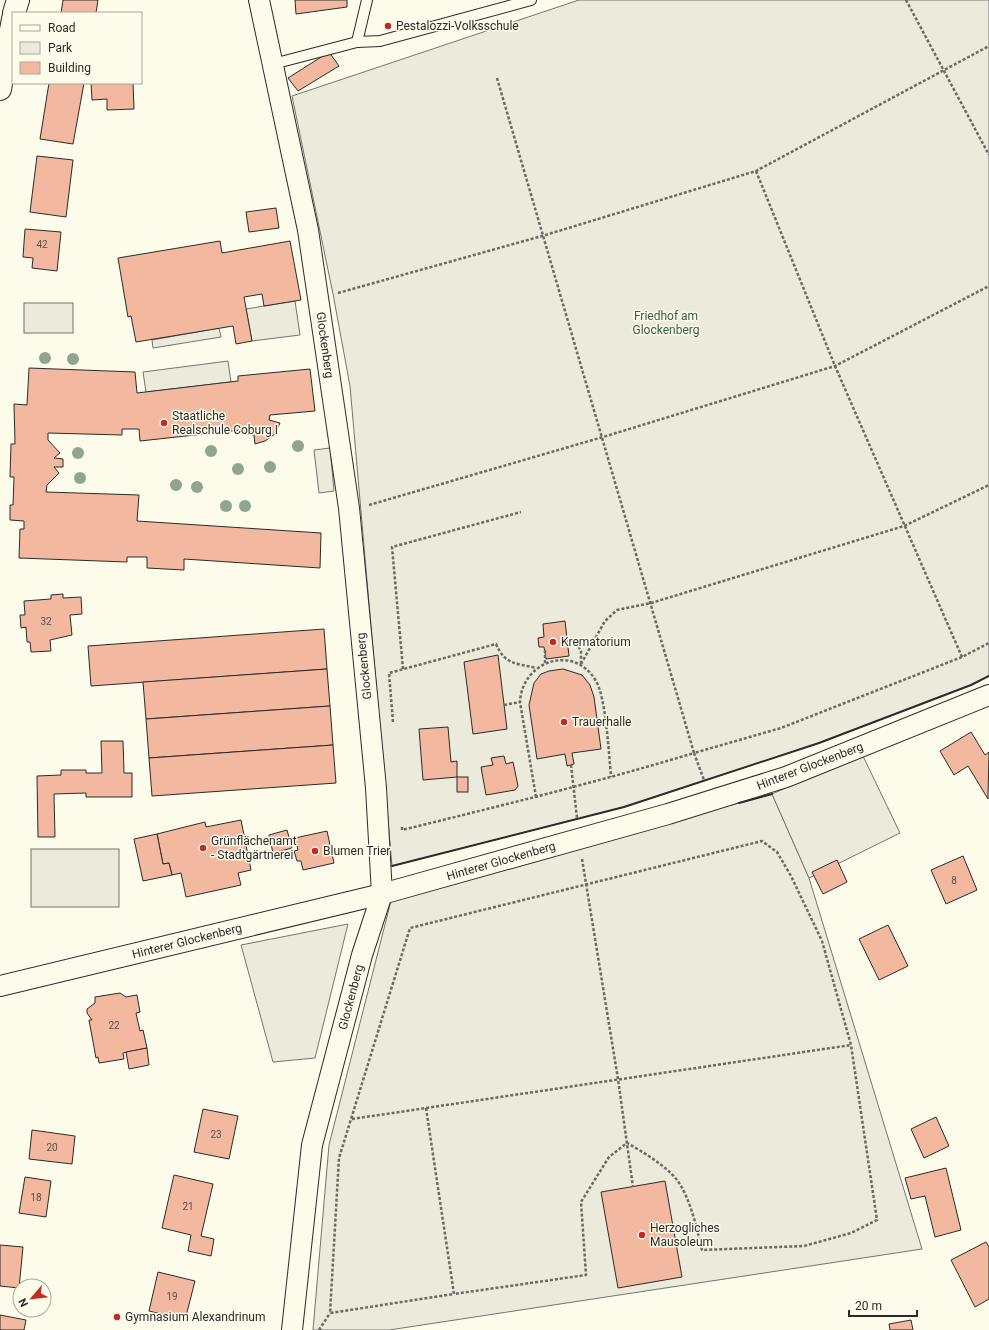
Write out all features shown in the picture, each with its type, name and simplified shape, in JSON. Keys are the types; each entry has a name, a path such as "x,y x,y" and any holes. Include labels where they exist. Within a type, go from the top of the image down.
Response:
{"street":[{"path":"14,12 18,0"},
{"name":"Glockenberg","path":"259,0 308,230 349,508 376,788 382,894 362,954 312,1145 292,1330"},
{"path":"0,89 12,24"},
{"name":"Hinterer Glockenberg","path":"0,986 382,894 708,802 786,777 989,695"}],"lane":[{"path":"357,42 367,0"},
{"path":"273,64 357,42 380,41 531,0"}],"path":[{"path":"906,0 989,155"},
{"path":"318,297 542,236 756,171 989,46"},
{"path":"497,78 694,753 704,781 708,802"},
{"path":"756,171 835,366 962,657"},
{"path":"349,508 360,507 603,437 835,366 989,286"},
{"path":"580,664 605,621 617,610 651,603 904,526 989,485"},
{"path":"403,669 392,548 521,512"},
{"path":"567,638 576,642 581,651 580,664"},
{"path":"401,822 402,830 536,797 611,778 781,728 962,657 989,643"},
{"path":"394,728 389,673 496,644 501,655 509,662 536,668"},
{"path":"545,650 545,663"},
{"path":"536,797 520,702 523,686 536,668 545,663 564,661 580,664 596,681 602,695 611,778"},
{"path":"504,704 520,702"},
{"path":"571,765 586,884 618,1079 633,1186"},
{"path":"319,1330 330,1313 339,1158 410,928 762,841 777,852 791,876 822,941 850,1045 877,1220 851,1233 804,1246 702,1250 697,1227 683,1189 676,1179 646,1153 627,1143"},
{"path":"352,1119 850,1045"},
{"path":"426,1108 454,1294"},
{"path":"330,1313 586,1275 581,1202 609,1157 627,1143"}],"green space":[{"name":"Friedhof am Glockenberg","path":"579,0 989,0 989,676 971,685 819,743 624,807 392,866 350,386 333,294 292,96"},
{"path":"24,303 73,303 73,333 24,333"},
{"path":"772,794 809,878 922,1249 389,1330 313,1330 329,1145 392,897"}],"shaded area":[{"path":"295,301 300,335 252,341 246,309"},
{"path":"219,328 221,337 153,348 152,340"},
{"path":"228,361 231,382 146,392 143,372"},
{"path":"330,448 334,491 319,493 314,450"},
{"path":"862,754 900,833 809,878 772,794"},
{"path":"31,849 119,849 119,907 31,907"},
{"path":"348,924 315,1058 273,1062 241,945"}],"building":[{"path":"63,0 98,0 96,12 61,12"},
{"path":"295,0 347,0 347,7 296,14"},
{"path":"329,52 339,66 298,91 288,78"},
{"path":"49,84 84,84 73,144 40,139"},
{"path":"91,84 133,84 134,109 107,110 107,99 92,100"},
{"path":"37,156 73,160 66,217 30,212"},
{"path":"276,208 279,228 249,232 246,212"},
{"path":"25,229 61,232 57,271 32,268 33,258 23,257"},
{"path":"220,241 222,253 290,241 301,300 264,306 262,294 244,297 252,341 236,344 233,326 136,342 131,316 128,317 118,258"},
{"path":"29,368 135,372 137,393 238,381 238,376 310,369 315,411 270,415 269,420 280,423 275,434 265,441 255,444 254,435 247,434 241,430 140,441 139,429 122,429 122,435 48,433 48,440 60,453 54,458 63,459 63,467 54,467 59,473 47,485 46,492 139,495 137,521 321,533 320,568 184,559 184,570 147,568 147,557 127,557 127,562 19,558 20,529 24,529 24,521 10,520 10,505 13,505 14,477 10,477 11,444 15,444 14,404 27,405"},
{"path":"63,594 63,598 81,597 82,614 70,615 72,635 50,640 51,651 31,652 30,642 27,642 26,627 21,628 20,615 25,615 24,601 51,599 51,595"},
{"name":"Krematorium","path":"565,621 569,656 546,659 544,647 539,647 538,638 544,637 543,624"},
{"path":"324,629 327,669 91,686 88,646"},
{"path":"498,655 507,729 473,734 464,662"},
{"path":"327,669 330,706 146,719 143,682"},
{"name":"Trauerhalle","path":"563,669 582,675 590,685 594,697 601,749 572,753 574,764 567,766 565,754 537,759 529,705 534,683 541,674"},
{"path":"330,706 333,745 149,758 146,719"},
{"path":"448,727 451,762 457,761 457,777 423,780 419,729"},
{"path":"971,732 985,755 989,752 988,799 968,766 954,775 940,751"},
{"path":"101,741 123,741 124,773 132,773 132,797 86,797 86,793 54,794 55,837 38,837 37,776 61,775 61,770 86,770 86,773 102,773"},
{"path":"333,745 336,783 152,796 149,758"},
{"path":"504,756 506,764 513,762 518,786 515,790 486,795 481,767 493,765 491,758"},
{"path":"457,777 468,777 468,792 457,792"},
{"name":"Grünflächenamt - Stadtgärtnerei","path":"241,820 251,870 238,873 241,885 186,897 181,873 172,875 169,863 163,864 157,834 205,822 206,827"},
{"path":"287,830 292,848 273,853 269,835"},
{"path":"327,831 334,863 303,870 301,861 297,861 294,851 298,850 295,838"},
{"path":"157,834 163,864 169,863 172,875 143,881 134,839"},
{"path":"963,856 977,890 946,904 931,870"},
{"path":"837,860 847,882 823,894 812,872"},
{"path":"888,925 908,966 879,980 859,939"},
{"path":"120,993 126,997 137,995 140,1012 136,1013 140,1031 143,1030 147,1048 123,1053 124,1059 99,1063 98,1057 96,1058 89,1020 92,1020 87,1013 87,1009 95,1003 95,997"},
{"path":"147,1048 149,1065 129,1069 126,1052"},
{"path":"203,1109 238,1116 229,1159 194,1152"},
{"path":"936,1117 949,1146 924,1158 911,1129"},
{"path":"32,1130 75,1136 72,1164 29,1159"},
{"path":"946,1168 961,1230 935,1237 925,1196 911,1199 905,1178"},
{"path":"174,1175 213,1184 201,1236 214,1239 211,1256 188,1251 191,1235 162,1228"},
{"path":"25,1177 51,1181 46,1217 19,1213"},
{"name":"Herzogliches Mausoleum","path":"665,1181 682,1277 618,1288 601,1192"},
{"path":"986,1242 989,1247 989,1299 975,1307 951,1260"},
{"path":"0,1245 23,1247 20,1278 12,1278 12,1287 0,1286"},
{"path":"158,1272 195,1281 185,1320 149,1311"},
{"path":"0,1315 26,1320 24,1330 0,1330"},
{"path":"911,1320 913,1330 890,1330 889,1324"}],"wall":[{"path":"392,866 624,807 819,743 971,685 989,676"},
{"path":"739,803 772,794"}],"place":[{"name":"Pestalozzi-Volksschule","path":"388,26"},
{"name":"Staatliche Realschule Coburg I","path":"164,423"},
{"name":"Krematorium","path":"553,642"},
{"name":"Trauerhalle","path":"564,722"},
{"name":"Grünflächenamt - Stadtgärtnerei","path":"203,848"},
{"name":"Blumen Trier","path":"315,851"},
{"name":"Herzogliches Mausoleum","path":"642,1235"},
{"name":"Gymnasium Alexandrinum","path":"117,1317"}]}
